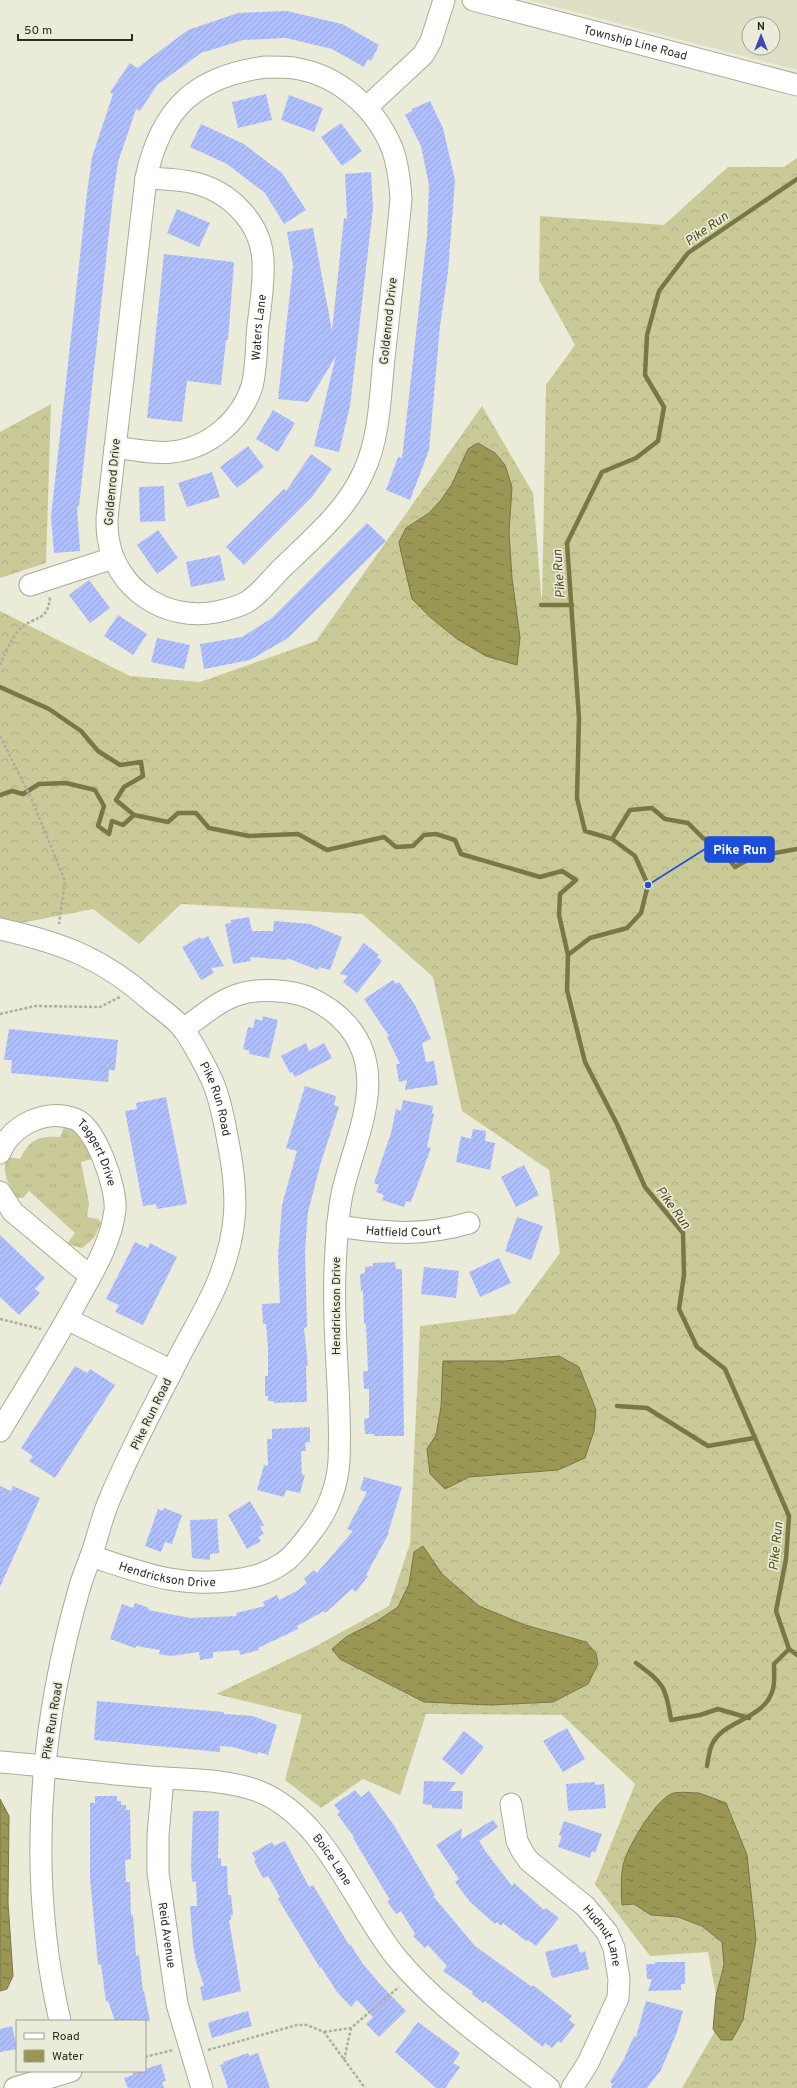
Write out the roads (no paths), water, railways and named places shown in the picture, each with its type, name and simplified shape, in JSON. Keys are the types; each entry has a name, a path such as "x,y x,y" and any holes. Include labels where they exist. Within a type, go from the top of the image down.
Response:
{"street":[{"path":"367,107 423,55 431,41 444,0"},
{"name":"Township Line Road","path":"473,0 797,85"},
{"name":"Goldenrod Drive","path":"266,67 294,68 327,78 349,91 367,107 381,126 392,148 399,174 401,199 378,422 364,471 350,495 333,518 247,602 227,609 203,614 179,613 157,605 137,593 122,575 113,558 108,538 107,518 146,178 156,140 174,112 190,96 214,80 240,71 266,67"},
{"name":"Waters Lane","path":"115,447 154,452 172,452 200,444 219,434 233,420 245,402 252,385 263,284 264,261 260,242 252,224 238,207 218,191 194,183 146,178"},
{"path":"30,585 113,558"},
{"name":"Pike Run Road","path":"0,929 35,937 72,950 108,966 134,985 183,1029 214,1084 222,1110 235,1178 236,1208 233,1230 220,1276 110,1498 81,1582 50,1717 45,1765 41,1839 41,1886 49,1974 60,2020"},
{"name":"Hendrickson Drive","path":"91,1556 151,1576 190,1583 209,1584 258,1577 284,1562 295,1553 321,1520 334,1493 339,1462 335,1275 337,1226 343,1192 365,1113 368,1095 367,1063 364,1049 357,1036 339,1015 323,1004 305,996 276,991 240,994 223,1002 183,1029"},
{"name":"Taggert Drive","path":"0,1153 4,1143 14,1131 31,1121 54,1116 76,1119 91,1134 103,1154 114,1195 115,1208 111,1236 67,1319 0,1431"},
{"path":"0,1192 13,1212 90,1276"},
{"name":"Hatfield Court","path":"337,1226 386,1233 422,1233 449,1229 469,1223"},
{"path":"67,1319 172,1371"},
{"name":"Boice Lane","path":"0,1762 45,1765 163,1778 202,1780 240,1786 259,1792 285,1807 303,1821 326,1850 374,1927 397,1957 438,2002 549,2088"},
{"name":"Reid Avenue","path":"163,1778 158,1835 158,1873 177,2004 202,2088"},
{"name":"Hudnut Lane","path":"511,1804 516,1841 522,1851 530,1861 585,1906 607,1932 614,1948 619,1979 618,1998 588,2063 572,2088"},
{"path":"14,2088 68,2072"},
{"path":"71,2072 77,2088"}],"water":[{"path":"478,443 495,453 505,465 512,487 509,532 512,578 520,638 517,665 486,656 457,639 430,617 412,599 399,542 406,528 429,513 441,500 452,484 468,449"},
{"path":"559,1356 579,1367 596,1410 594,1431 585,1458 558,1470 469,1477 445,1489 430,1474 427,1449 436,1435 441,1407 443,1361 505,1361"},
{"path":"423,1546 442,1574 479,1606 525,1625 586,1642 596,1653 598,1664 588,1684 553,1702 490,1705 424,1702 340,1659 332,1649 346,1637 377,1621 398,1607 409,1584 414,1552"},
{"path":"681,1792 699,1793 726,1803 747,1855 756,1939 743,2020 732,2040 721,2040 713,2029 716,1996 724,1965 722,1942 702,1926 678,1917 651,1915 634,1904 622,1905 621,1880 624,1862 634,1840 645,1822 658,1805 671,1794"},
{"path":"0,1799 9,1816 8,1903 13,1976 7,1989 0,1991"}],"waterway":[{"name":"Pike Run","path":"797,179 688,253 659,291 647,335 645,375 664,407 658,441 636,458 602,472 567,543 579,718 577,798 585,831 612,839 635,856 648,885 641,913 627,928 590,938 568,955 567,990 585,1062 617,1124 645,1187 683,1233 684,1275 679,1309 697,1347 725,1369 789,1516 786,1559 776,1611 789,1649 797,1655"},
{"path":"541,605 572,605"},
{"path":"0,687 49,709 81,731 98,751 120,765 141,762 143,776 124,787 116,800 134,815 168,822 178,813 196,813 209,828 249,836 298,834 327,850 384,837 396,847 413,846 424,835 436,834 455,840 461,854 540,877 562,871 576,880 560,894 559,915 568,955"},
{"path":"0,795 12,791 23,794 39,784 66,783 95,790 104,806 98,826 109,834 112,821 123,825 134,815"},
{"path":"612,839 630,810 652,808 665,819 688,823 703,838 721,849 735,867 753,857 797,849"},
{"path":"617,1406 647,1408 708,1446 754,1438"},
{"path":"707,1766 711,1747 716,1738 723,1731 761,1708 768,1700 774,1686 774,1664 789,1649"},
{"path":"636,1663 662,1686 665,1692 671,1720 700,1715 718,1709 749,1718"}],"place":[{"name":"Pike Run","path":"648,885"}]}
